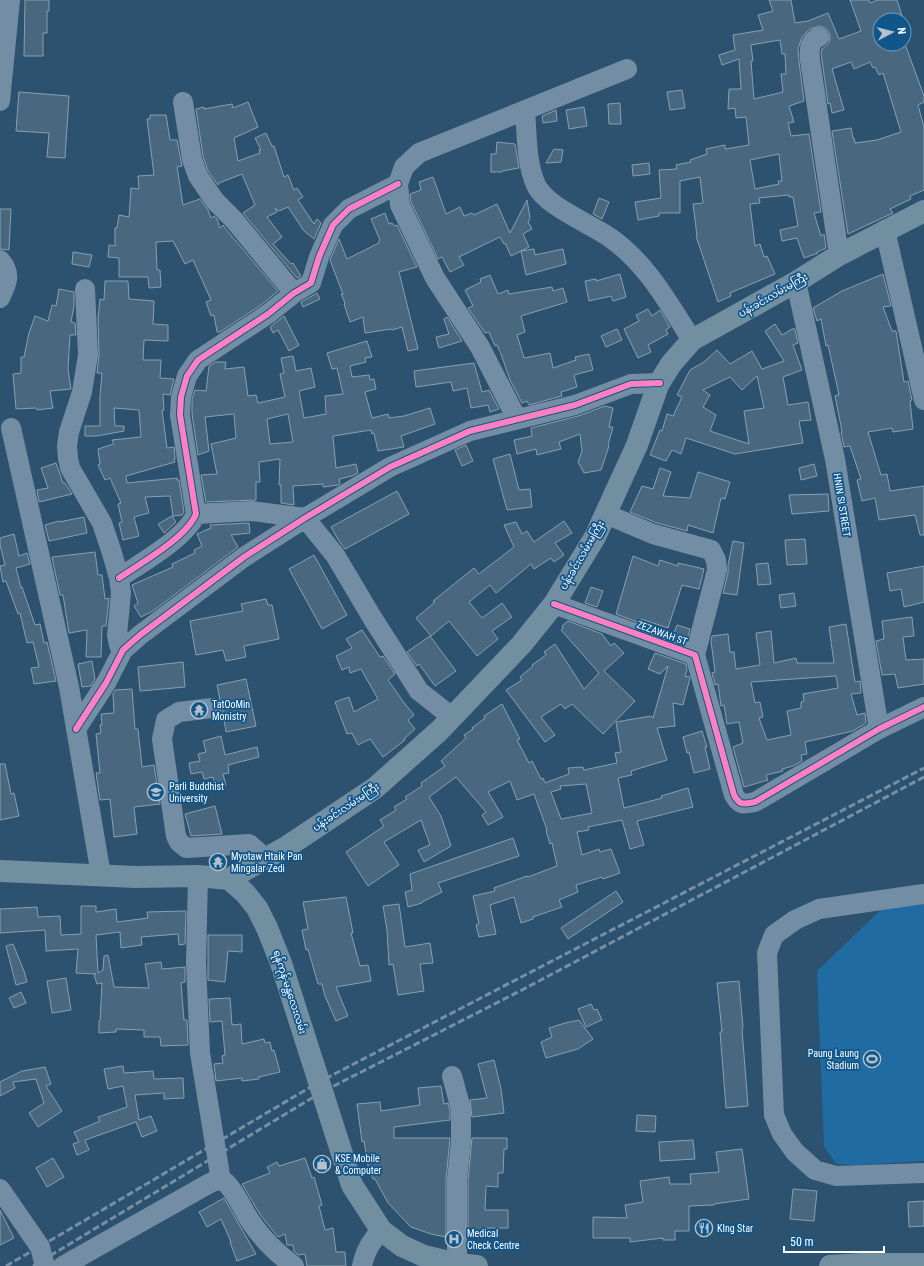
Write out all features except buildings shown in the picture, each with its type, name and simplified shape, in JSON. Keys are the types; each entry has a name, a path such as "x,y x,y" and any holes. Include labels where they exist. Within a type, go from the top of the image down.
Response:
{"main road":[{"name":"ပန်းခင်းလမ်းမကြီး","path":"229,879 266,859 375,788 439,731 521,645 554,604 595,537 637,445 660,383 671,364 692,340 796,282 839,255 924,211"},
{"path":"0,871 136,877 198,876 229,879"},
{"name":"ရန်ကုန်-မန္တလေးလမ်း","path":"229,879 245,893 257,908 267,928 281,963 352,1185 381,1230 402,1246 424,1256 467,1265"},
{"path":"830,1266 862,1264 924,1264"}],"street":[{"path":"0,101 10,0"},
{"path":"819,38 814,39 809,48 810,60 839,255"},
{"path":"517,419 480,347 435,278 400,205 398,184 404,167 419,153 627,69"},
{"path":"183,102 192,159 198,176 215,201 234,220 294,292"},
{"path":"525,110 530,166 536,186 546,198 558,207 610,237 630,253 649,274 692,340"},
{"path":"119,578 175,540 190,525 196,514 180,415 181,397 187,376 198,360 268,314 294,292 311,283 319,257 333,225 349,209 398,184"},
{"path":"885,230 924,400"},
{"path":"0,260 6,267 8,278 0,298"},
{"name":"HNIN SI STREET","path":"796,282 835,459 880,729"},
{"path":"85,289 88,355 82,392 69,432 67,446 68,458 70,468 102,523 119,578 121,593 117,635 119,645 123,650"},
{"path":"76,729 106,683 123,650 140,635 244,557 304,518 390,467 470,431 575,405 631,384 660,383"},
{"path":"11,428 69,687 101,875"},
{"path":"196,514 252,511 304,518 335,555 373,619 419,691 452,717"},
{"path":"606,514 653,534 711,550 716,560 717,570 695,655"},
{"name":"ZEZAWAH ST","path":"554,604 695,655 734,795 738,802 743,804 755,802 880,729"},
{"path":"212,708 179,712 166,720 162,739 176,836 179,842 186,848 249,844 266,859"},
{"path":"880,729 924,708"},
{"path":"198,876 196,963 200,1053 221,1180 225,1182 252,1224 275,1251 294,1266"},
{"path":"924,894 819,909 795,920 774,935 767,953 774,1115 782,1134 795,1152 815,1170 836,1176 924,1173"},
{"path":"452,1076 458,1097 461,1117 461,1141 457,1180 467,1265"},
{"path":"63,1266 210,1183 221,1180"},
{"path":"0,1189 40,1247 45,1266"},
{"path":"362,1266 364,1255 370,1244 381,1230"}],"shaded area":[{"name":"Paung Laung Stadium","path":"924,897 924,1161 857,1165 836,1164 824,1146 817,971 890,901"}],"railway":[{"path":"6,1266 319,1082 924,768"},
{"path":"33,1266 322,1092 520,991 924,777"}],"cycle path":[{"path":"119,578 173,541 191,523 196,514 180,415 181,397 187,376 198,360 268,314 294,293 311,283 319,257 333,225 349,209 398,184"},
{"path":"76,729 106,683 123,650 140,635 244,557 390,467 470,431 575,405 631,384 660,383"},
{"path":"554,604 695,655 734,795 740,803 755,802 879,729 924,707"}],"place":[{"name":"TatOoMin Monistry","path":"199,710"},
{"name":"Parli Buddhist University","path":"156,792"},
{"name":"Myotaw Htaik Pan Mingalar Zedi","path":"218,862"},
{"name":"Paung Laung Stadium","path":"872,1059"},
{"name":"KSE Mobile & Computer","path":"322,1164"},
{"name":"KIng Star","path":"704,1228"},
{"name":"Medical Check Centre","path":"454,1239"}]}
